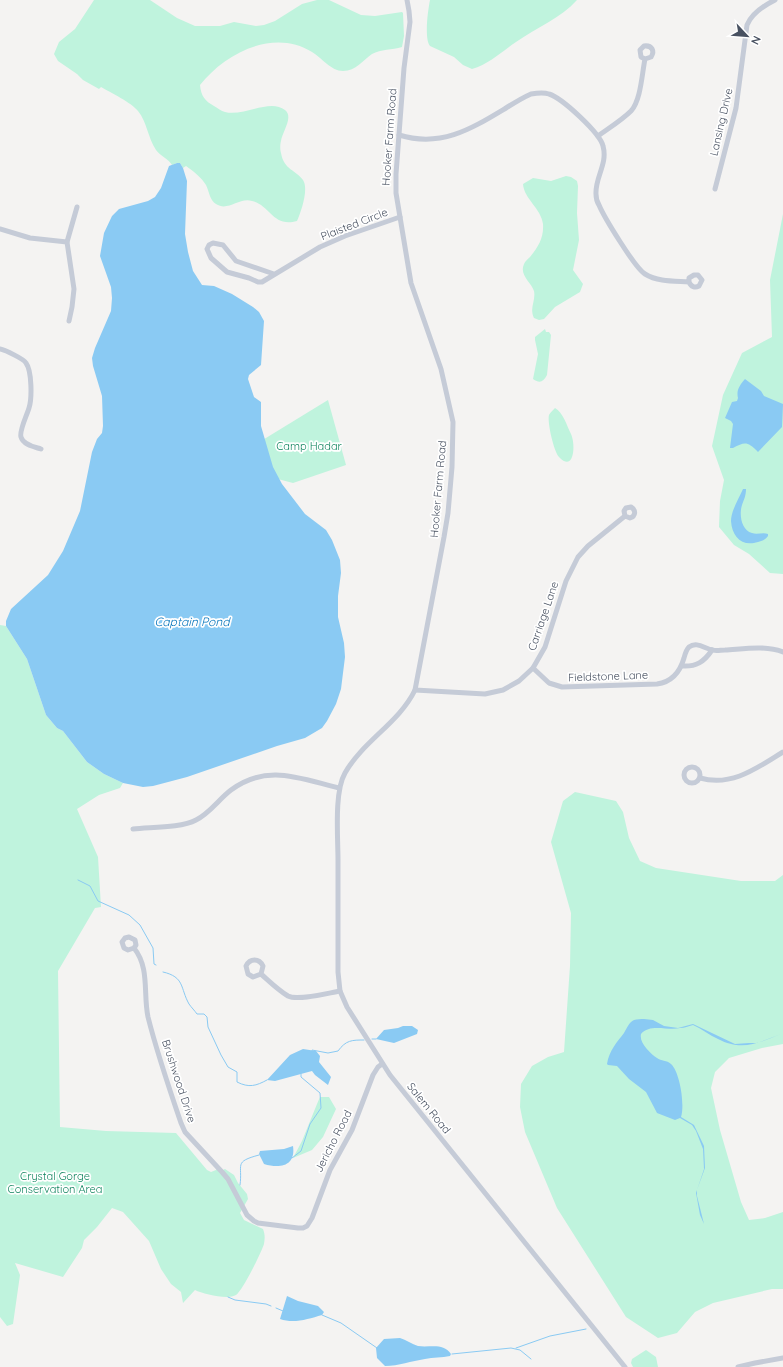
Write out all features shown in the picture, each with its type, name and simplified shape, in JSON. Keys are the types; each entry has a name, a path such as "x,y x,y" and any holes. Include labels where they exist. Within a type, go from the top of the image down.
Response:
{"street":[{"name":"Hooker Farm Road","path":"338,814 339,788 343,775 351,764 398,714 415,690 448,513 452,467 453,431 451,413 441,368 411,283 396,184 404,68 410,22 407,0"},
{"name":"Lansing Drive","path":"715,189 736,108 747,25 749,20 758,10 775,0"},
{"path":"598,136 628,114 634,107 645,59"},
{"path":"399,135 422,140 449,137 474,127 525,97 540,93 549,94 561,100 598,136 603,144 603,167 596,184 597,202 636,265 642,272 654,278 689,282"},
{"path":"69,321 74,289 67,242 77,207"},
{"name":"Plaisted Circle","path":"274,274 236,261 223,245 213,243 209,245 207,249 211,258 223,270 258,282 266,280 320,247 400,217"},
{"path":"0,229 30,238 67,242"},
{"path":"0,349 10,352 27,364 31,385 31,403 20,432 24,443 41,449"},
{"name":"Carriage Lane","path":"415,690 476,695 494,693 511,686 533,668 545,647 573,564 584,550 625,516"},
{"name":"Fieldstone Lane","path":"533,668 553,685 562,687 576,688 662,684 674,677 682,666 687,650 692,646 699,645 712,650 765,648 783,652"},
{"path":"682,666 698,665 706,659 712,650"},
{"path":"700,778 713,780 730,779 749,772 783,752"},
{"path":"133,829 179,824 196,820 239,785 256,777 265,775 274,774 292,776 339,788"},
{"name":"Salem Road","path":"338,814 338,972 340,991 347,1007 382,1064 625,1367"},
{"name":"Brushwood Drive","path":"134,948 141,959 144,968 149,1018 180,1123 185,1132 228,1179 247,1215 254,1221 262,1224 303,1228"},
{"path":"261,974 291,997 298,998 340,991"},
{"name":"Jericho Road","path":"303,1228 307,1226 312,1218 330,1170 352,1130 375,1071 382,1064"},
{"path":"738,1367 783,1358"}],"green space":[{"path":"94,0 150,0 177,18 195,26 220,26 234,22 256,26 275,21 302,4 317,0 329,0 361,15 375,16 402,12 404,36 402,47 375,52 356,67 348,71 334,69 312,52 297,45 266,43 236,54 210,73 200,85 202,95 206,100 224,112 240,112 272,106 279,107 287,113 288,121 282,137 280,147 281,152 287,166 303,180 305,184 305,195 297,221 289,222 277,219 258,203 252,201 247,200 229,206 220,206 214,203 206,185 197,175 186,166 183,168 180,163 172,165 158,152 153,145 141,115 135,108 101,87 99,89 83,80 58,61 54,54 59,42 75,29"},
{"path":"430,0 577,0 556,18 524,37 489,61 472,69 463,65 454,57 430,46 427,31"},
{"path":"566,176 577,181 578,186 577,213 579,240 573,270 583,284 580,292 555,307 544,319 539,320 534,318 532,308 534,291 524,275 523,268 525,262 540,242 543,234 543,224 542,218 526,194 523,184 533,178 551,181"},
{"path":"783,214 783,574 770,573 749,554 734,545 719,527 720,501 724,480 712,446 723,395 742,353 772,337 770,280"},
{"path":"545,329 546,332 549,332 551,335 547,375 543,381 539,382 533,379 538,354 535,337"},
{"name":"Camp Hadar","path":"328,400 346,465 293,483 274,478 261,441"},
{"path":"555,408 563,416 573,439 572,456 571,460 568,462 559,457 551,437 549,415"},
{"name":"Crystal Gorge Conservation Area","path":"0,625 6,626 27,659 46,715 57,728 63,731 87,762 104,774 123,783 120,788 99,795 77,809 98,857 101,907 95,908 58,971 60,1127 106,1131 176,1133 207,1170 211,1172 216,1170 218,1167 223,1170 225,1169 234,1175 238,1183 247,1194 248,1199 240,1213 244,1220 263,1229 265,1238 256,1263 236,1295 227,1297 216,1296 195,1290 183,1303 181,1292 171,1284 161,1269 149,1241 123,1212 112,1208 97,1227 84,1240 82,1248 63,1277 15,1263 20,1275 13,1324 7,1326 0,1317"},
{"path":"575,792 616,801 623,812 629,838 640,861 656,868 741,881 775,881 783,875 783,1044 762,1048 729,1058 715,1072 711,1088 720,1130 741,1202 749,1220 765,1218 783,1212 783,1289 772,1289 713,1303 695,1312 677,1333 658,1338 626,1317 557,1208 525,1132 520,1107 521,1084 532,1066 548,1057 564,1052 570,966 571,913 551,842 563,801"},
{"path":"320,1097 329,1097 336,1109 323,1137 312,1150 293,1158 302,1141"},
{"path":"646,1350 656,1357 658,1367 633,1367 631,1363 632,1359"}],"water":[{"name":"Captain Pond","path":"180,163 183,168 187,181 185,234 193,271 202,285 214,286 232,294 259,312 264,321 261,365 249,375 248,379 254,397 261,402 261,426 273,467 282,484 305,514 326,530 332,540 340,560 341,573 338,596 338,617 344,643 345,657 341,689 336,704 322,728 305,738 187,777 153,786 143,787 123,783 104,774 87,762 63,731 57,728 46,715 27,659 6,626 6,621 11,609 48,575 63,551 80,511 92,452 97,439 102,433 102,396 92,358 111,311 111,287 100,256 104,233 112,216 119,209 148,201 155,197 161,188 169,166"},
{"path":"745,379 761,391 764,396 783,404 782,427 758,452 748,444 730,448 733,424 725,418 732,402 737,401 738,390"},
{"path":"743,489 746,489 746,491 741,509 743,525 745,529 754,534 768,534 765,539 761,541 752,543 743,542 733,532 731,517"},
{"path":"634,1020 653,1020 664,1026 678,1028 693,1024 735,1044 757,1043 749,1045 734,1045 726,1043 693,1025 675,1029 654,1028 641,1034 643,1044 648,1051 659,1059 671,1064 674,1068 681,1089 681,1117 694,1125 704,1146 705,1168 697,1190 704,1169 703,1149 692,1125 680,1118 675,1120 657,1113 646,1092 629,1079 617,1066 607,1064 611,1051 629,1024"},
{"path":"403,1026 412,1026 418,1030 417,1034 394,1043 376,1039 384,1030"},
{"path":"303,1049 316,1051 320,1056 319,1062 331,1077 328,1085 312,1071 275,1081 267,1080 290,1055"},
{"path":"293,1146 292,1158 289,1162 281,1166 264,1164 259,1154 260,1151 284,1149"},
{"path":"697,1190 697,1196 704,1224 700,1215 696,1193"},
{"path":"287,1296 298,1301 318,1306 324,1312 322,1315 301,1320 290,1321 280,1319"},
{"path":"400,1338 418,1346 436,1346 444,1348 451,1354 447,1357 428,1358 385,1366 377,1358 376,1348 384,1339"}],"waterway":[{"path":"78,880 90,886 98,901 129,915 140,925 153,948 154,964 156,965"},
{"path":"163,972 170,974 179,980 190,1005 197,1014 204,1014 207,1017 208,1027 221,1055 228,1067 237,1072 237,1082 252,1086 267,1080"},
{"path":"312,1051 328,1053 338,1051 350,1041 364,1040"},
{"path":"292,1158 301,1151 310,1124 321,1108 320,1093 301,1077 301,1074"},
{"path":"240,1185 240,1168 242,1162 259,1155"},
{"path":"228,1297 235,1300 271,1306"},
{"path":"276,1308 283,1311"},
{"path":"322,1315 341,1323 377,1348"},
{"path":"516,1348 550,1336 586,1329"},
{"path":"452,1354 511,1348 520,1350 531,1359"}]}
